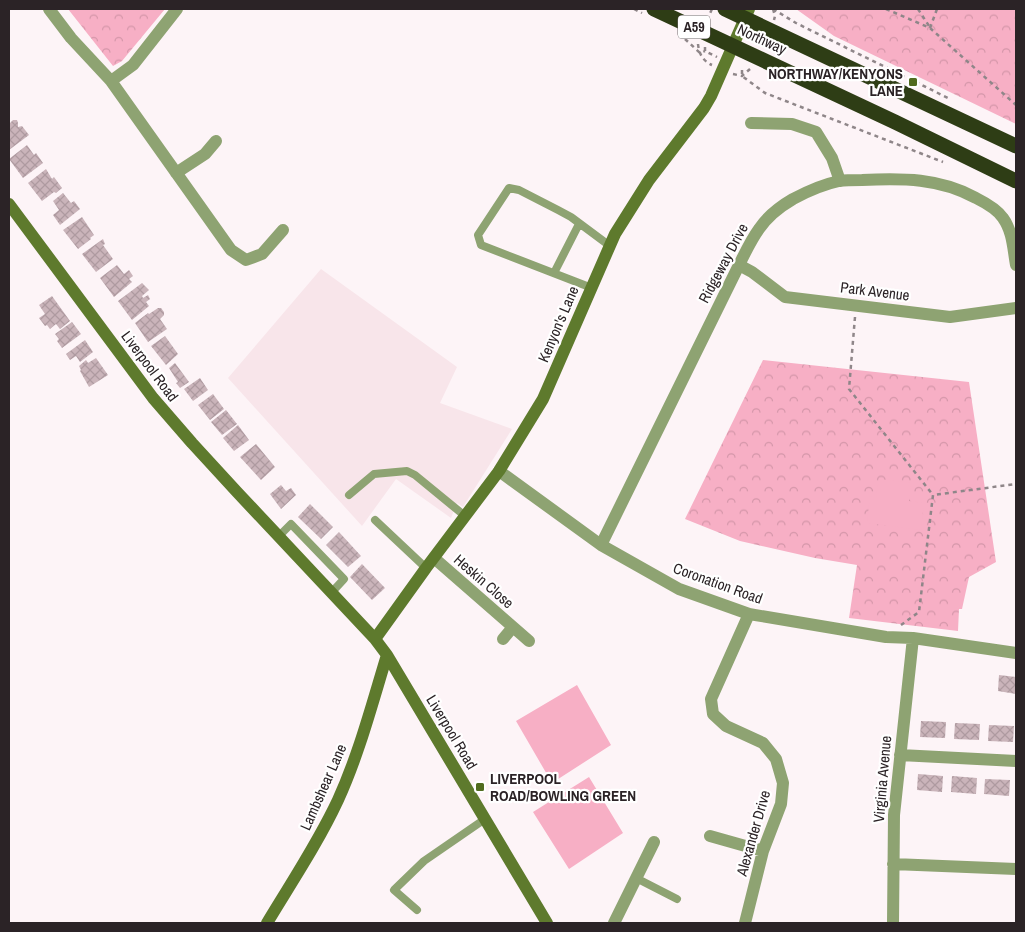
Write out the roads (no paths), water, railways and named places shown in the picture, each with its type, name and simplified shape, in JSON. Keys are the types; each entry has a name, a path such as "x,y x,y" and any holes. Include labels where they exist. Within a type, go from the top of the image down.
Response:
{"highway":[{"name":"Northway","path":"654,9 1016,181"},
{"name":"Northway","path":"725,9 747,14 1016,146"}],"street":[{"path":"49,9 71,38 111,81 230,250 246,260 262,254 283,230"},
{"path":"111,81 133,65 177,9"},
{"name":"Kenyon's Lane","path":"375,639 499,471 544,399 615,234 649,180 704,108 718,83 747,14"},
{"path":"752,123 792,124 816,132 832,158 840,181"},
{"path":"176,173 205,154 216,141"},
{"name":"Ridgeway Drive","path":"601,545 739,265 760,227 774,213 793,199 809,191 840,181 892,178 922,180 942,184 967,193 992,206 1011,233 1016,265"},
{"name":"Liverpool Road","path":"9,204 153,398 278,537 375,639 387,655 547,923"},
{"name":"Park Avenue","path":"739,265 752,272 785,297 950,316 1016,308"},
{"name":"Coronation Road","path":"499,471 601,545 679,589 749,614 886,637 913,638 1016,653"},
{"name":"Heskin Close","path":"430,563 529,641"},
{"name":"Alexander Drive","path":"745,923 763,851 781,804 783,783 776,759 763,743 726,726 713,714 711,699 749,614"},
{"name":"Heskin Close","path":"504,639 513,628"},
{"name":"Virginia Avenue","path":"893,923 894,815 913,638"},
{"name":"Lambshear Lane","path":"267,923 315,844 338,801 353,765 387,655"},
{"path":"900,755 1016,762"},
{"path":"710,836 763,851"},
{"path":"614,923 654,842"},
{"path":"893,864 1016,869"}],"lane":[{"path":"592,288 481,245 478,235 509,188 519,190 558,210 610,246"},
{"path":"554,273 580,224"},
{"path":"349,495 374,474 407,471 415,475 465,516"},
{"path":"375,520 430,563"},
{"path":"278,537 291,524 344,579 332,592"},
{"path":"417,910 394,890 424,861 485,819"},
{"path":"636,878 677,899"}],"place":[{"name":"NORTHWAY/KENYONS LANE","path":"913,82"},
{"name":"LIVERPOOL ROAD/BOWLING GREEN","path":"480,787"}]}
